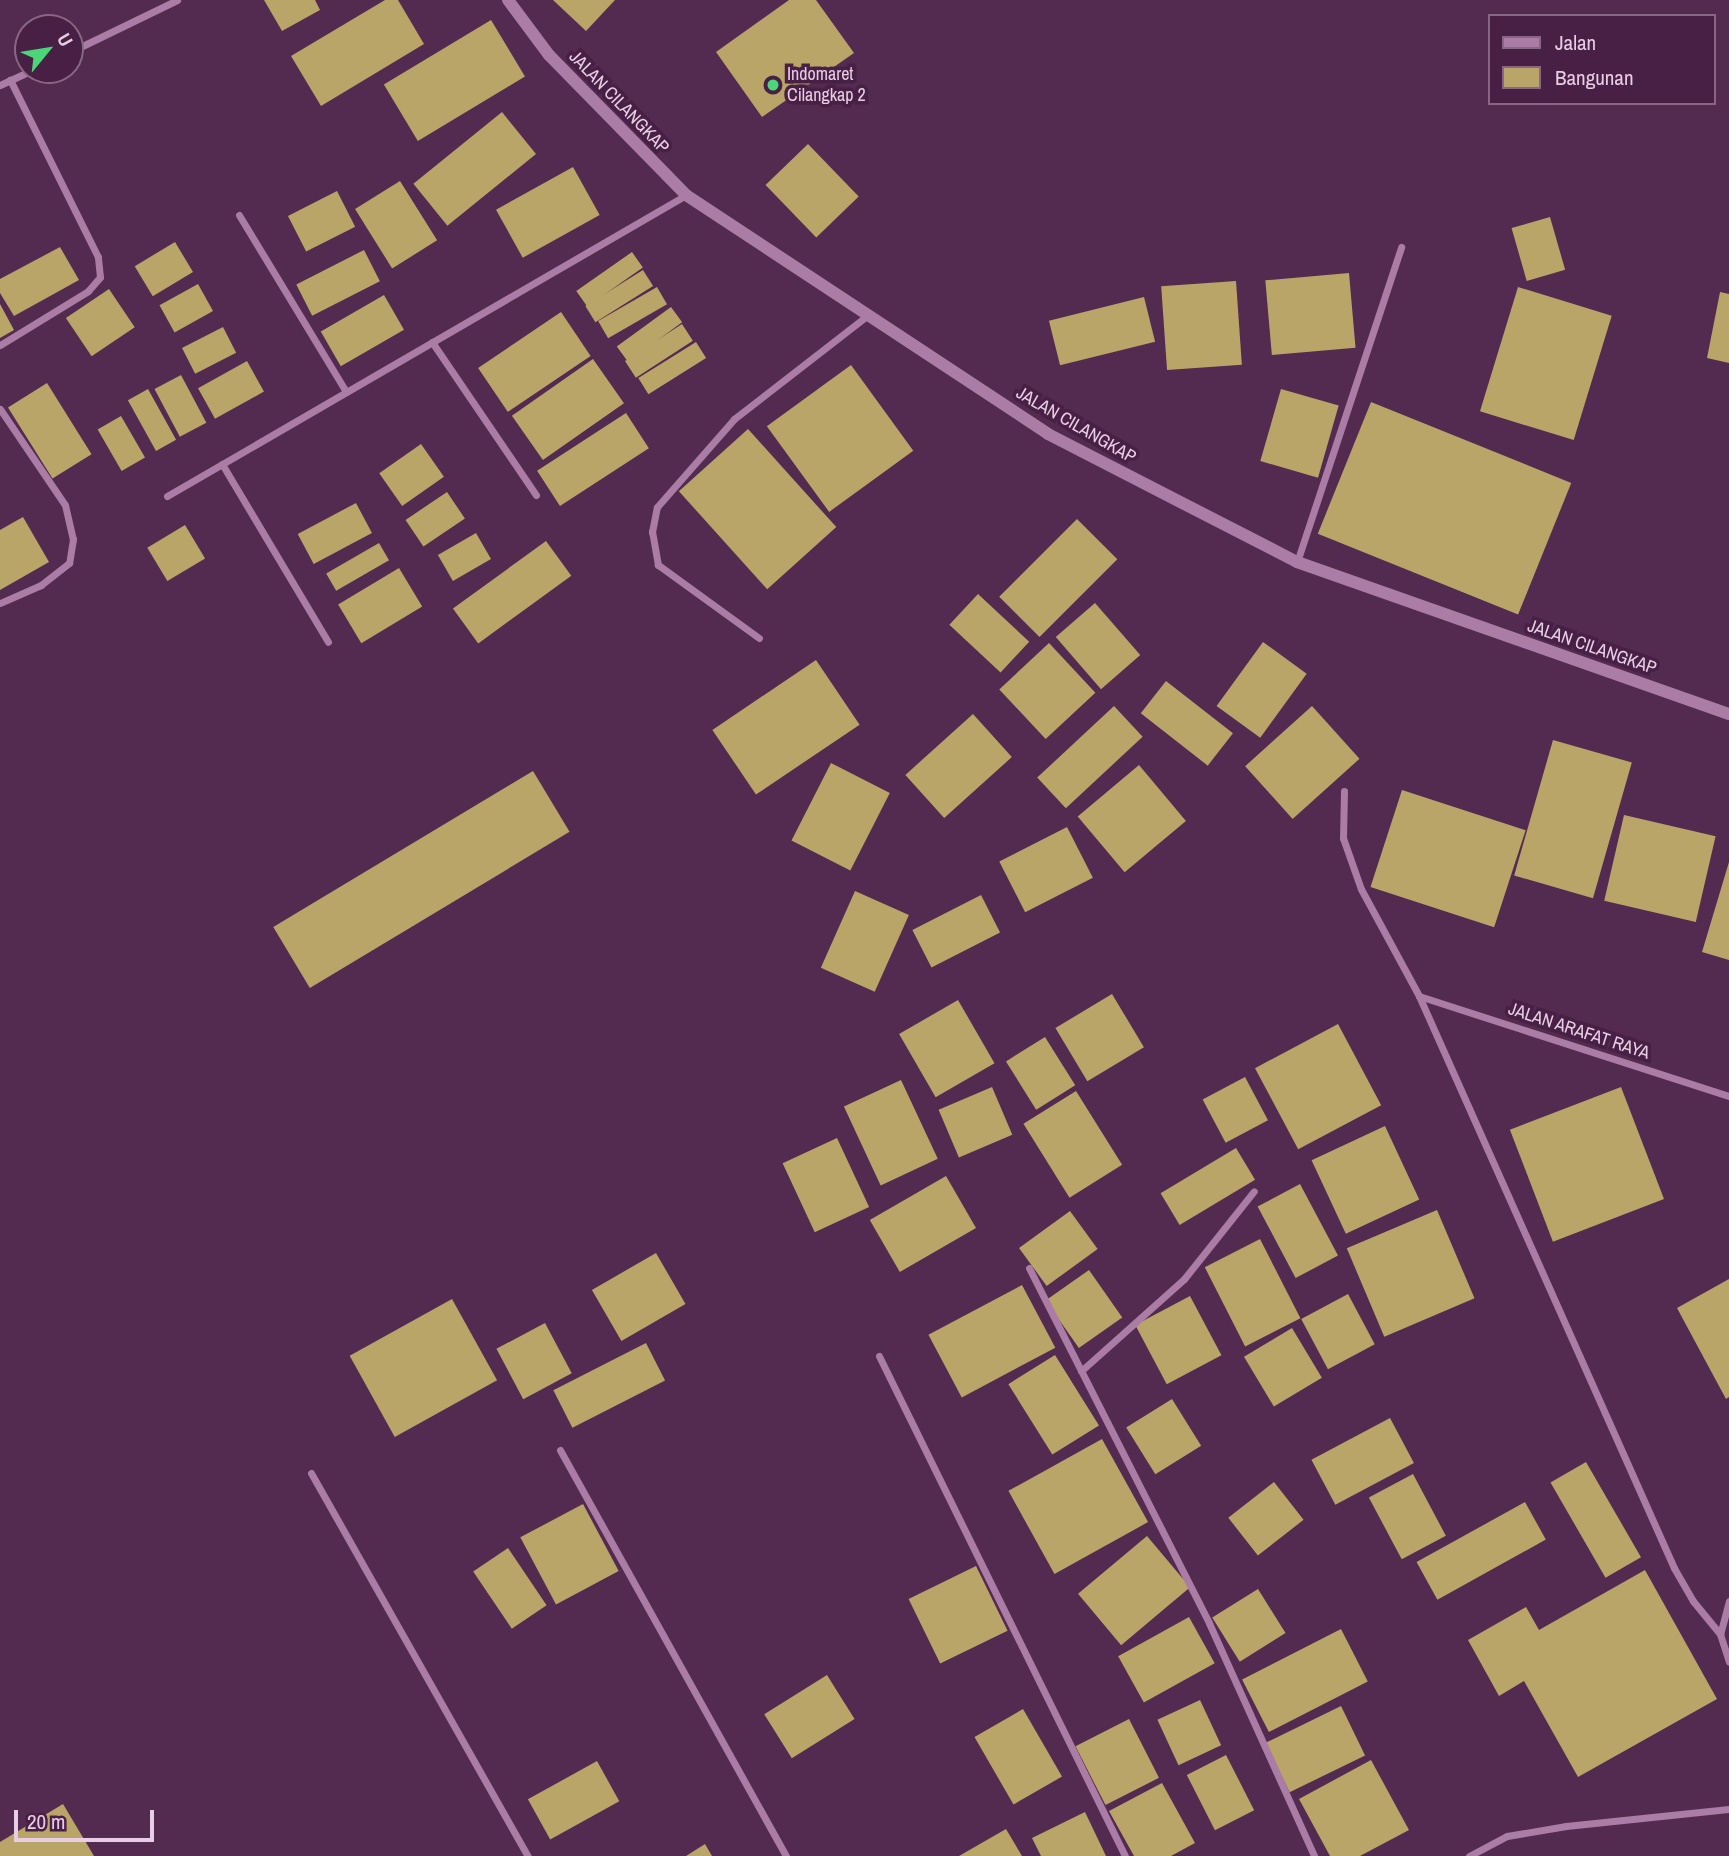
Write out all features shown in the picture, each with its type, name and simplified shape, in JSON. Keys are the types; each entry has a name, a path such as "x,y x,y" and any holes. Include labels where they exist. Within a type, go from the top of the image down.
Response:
{"street":[{"path":"84,45 177,0"},
{"name":"JALAN CILANGKAP","path":"508,0 549,55 687,194 1048,434 1297,562 1729,714"},
{"path":"0,85 14,78"},
{"path":"0,345 88,291 100,277 98,257 10,80"},
{"path":"166,496 687,194"},
{"path":"239,215 346,392"},
{"path":"1297,562 1401,247"},
{"path":"760,638 658,565 652,532 657,507 734,419 868,315"},
{"path":"432,342 536,495"},
{"path":"0,409 65,505 73,539 69,564 41,585 0,603"},
{"path":"222,464 328,642"},
{"path":"1344,792 1343,838 1361,889 1419,996 1674,1568 1693,1601 1720,1634 1729,1662"},
{"name":"JALAN ARAFAT RAYA","path":"1419,996 1729,1096"},
{"path":"1081,1371 1184,1279 1254,1191"},
{"path":"1029,1268 1209,1623 1314,1856"},
{"path":"879,1356 1125,1856"},
{"path":"560,1450 786,1856"},
{"path":"311,1473 528,1856"},
{"path":"1720,1634 1729,1601"},
{"path":"1469,1856 1507,1836 1566,1826 1729,1809"}],"building":[{"path":"264,0 315,0 320,10 282,31"},
{"path":"385,0 398,0 424,44 321,106 291,56"},
{"path":"553,0 615,0 586,31"},
{"name":"Indomaret Cilangkap 2","path":"789,0 816,0 854,53 762,117 716,52"},
{"path":"491,20 525,77 418,141 384,84"},
{"path":"502,112 536,154 447,226 413,184"},
{"path":"808,144 859,197 816,237 766,185"},
{"path":"573,167 600,215 523,258 496,210"},
{"path":"400,181 437,240 392,268 355,209"},
{"path":"337,191 355,227 306,252 288,216"},
{"path":"1550,217 1565,270 1527,281 1512,228"},
{"path":"175,242 193,272 153,296 135,266"},
{"path":"60,247 79,280 14,316 0,293 0,279"},
{"path":"364,250 380,281 312,316 296,285"},
{"path":"632,252 643,268 587,307 576,291"},
{"path":"643,270 653,286 595,322 585,306"},
{"path":"1349,273 1356,348 1272,355 1265,280"},
{"path":"1236,281 1242,365 1167,370 1161,286"},
{"path":"198,284 213,311 175,332 160,305"},
{"path":"657,287 667,304 608,338 598,321"},
{"path":"1518,287 1612,316 1574,440 1480,411"},
{"path":"109,289 135,327 92,356 66,318"},
{"path":"1720,292 1729,294 1729,363 1707,358"},
{"path":"384,295 404,330 341,366 321,332"},
{"path":"1144,297 1155,342 1060,365 1049,321"},
{"path":"0,304 14,330 0,338"},
{"path":"671,307 682,322 628,362 617,346"},
{"path":"561,312 591,356 508,412 478,368"},
{"path":"682,324 693,341 636,378 625,361"},
{"path":"223,327 236,353 195,374 182,348"},
{"path":"696,342 706,358 648,394 638,378"},
{"path":"593,359 624,403 543,460 512,416"},
{"path":"247,361 264,392 215,419 198,388"},
{"path":"851,365 913,451 829,512 767,426"},
{"path":"181,375 206,423 180,437 155,389"},
{"path":"47,383 92,454 53,479 8,407"},
{"path":"148,389 176,440 156,451 128,400"},
{"path":"1281,389 1339,406 1318,478 1260,461"},
{"path":"1371,402 1571,483 1518,615 1318,534"},
{"path":"626,413 649,448 560,506 537,471"},
{"path":"121,416 145,458 122,471 98,430"},
{"path":"748,429 836,527 767,589 679,491"},
{"path":"421,444 444,477 402,506 379,473"},
{"path":"447,492 465,519 423,546 406,520"},
{"path":"356,503 372,533 314,564 298,534"},
{"path":"23,517 49,562 0,590 0,530"},
{"path":"1077,519 1117,559 1040,637 999,597"},
{"path":"185,525 205,558 167,581 147,548"},
{"path":"476,533 491,559 453,581 438,555"},
{"path":"546,541 571,576 478,643 453,609"},
{"path":"379,543 389,560 336,591 326,574"},
{"path":"399,568 422,607 361,643 338,605"},
{"path":"978,594 1029,642 1001,672 949,625"},
{"path":"1095,603 1140,655 1101,689 1056,637"},
{"path":"1263,642 1307,674 1260,738 1217,706"},
{"path":"1049,643 1095,693 1046,739 999,689"},
{"path":"816,660 860,725 756,795 712,730"},
{"path":"1166,681 1233,733 1208,766 1141,713"},
{"path":"1114,706 1143,737 1066,808 1037,778"},
{"path":"1312,706 1360,759 1293,819 1245,766"},
{"path":"973,714 1012,757 944,818 905,775"},
{"path":"1553,740 1632,763 1593,898 1514,876"},
{"path":"831,763 890,793 850,870 792,841"},
{"path":"1139,765 1186,821 1125,872 1078,816"},
{"path":"533,771 570,832 310,988 273,927"},
{"path":"1402,790 1526,830 1494,927 1370,887"},
{"path":"1624,815 1716,836 1696,922 1604,901"},
{"path":"1067,827 1093,878 1025,912 999,862"},
{"path":"1729,862 1729,960 1702,952"},
{"path":"855,891 909,915 875,992 821,968"},
{"path":"981,895 1000,932 931,967 912,930"},
{"path":"1112,994 1144,1047 1087,1081 1055,1028"},
{"path":"958,1000 994,1063 936,1097 899,1034"},
{"path":"1338,1024 1381,1105 1298,1149 1255,1068"},
{"path":"1045,1037 1075,1085 1036,1110 1006,1061"},
{"path":"1245,1077 1268,1120 1226,1143 1203,1100"},
{"path":"901,1080 938,1159 881,1185 844,1107"},
{"path":"992,1087 1012,1135 959,1158 939,1110"},
{"path":"1621,1087 1664,1199 1553,1242 1510,1130"},
{"path":"1076,1091 1122,1165 1070,1198 1023,1124"},
{"path":"1385,1126 1419,1199 1346,1234 1312,1160"},
{"path":"837,1138 869,1207 815,1232 783,1163"},
{"path":"1236,1148 1255,1180 1180,1225 1161,1193"},
{"path":"946,1176 976,1228 900,1272 870,1220"},
{"path":"1300,1184 1338,1256 1296,1278 1258,1207"},
{"path":"1437,1210 1475,1298 1384,1337 1347,1248"},
{"path":"1070,1211 1098,1249 1047,1286 1019,1248"},
{"path":"1260,1239 1300,1318 1245,1346 1205,1267"},
{"path":"656,1253 686,1304 621,1341 592,1290"},
{"path":"1089,1270 1122,1318 1079,1348 1046,1300"},
{"path":"1729,1279 1729,1397 1726,1399 1677,1308"},
{"path":"1022,1285 1055,1348 962,1397 928,1335"},
{"path":"1348,1294 1375,1344 1328,1369 1301,1319"},
{"path":"1190,1296 1221,1355 1167,1384 1135,1325"},
{"path":"452,1299 497,1380 395,1437 350,1356"},
{"path":"545,1323 572,1373 523,1399 496,1349"},
{"path":"1292,1328 1322,1378 1274,1407 1244,1357"},
{"path":"646,1343 665,1380 572,1428 553,1390"},
{"path":"1055,1355 1099,1425 1052,1455 1008,1384"},
{"path":"1172,1399 1201,1446 1155,1474 1126,1428"},
{"path":"1390,1418 1414,1463 1335,1505 1311,1460"},
{"path":"1102,1439 1148,1522 1054,1574 1008,1491"},
{"path":"1586,1462 1641,1557 1605,1578 1550,1482"},
{"path":"1413,1474 1446,1536 1402,1559 1369,1497"},
{"path":"1274,1482 1304,1520 1258,1556 1228,1518"},
{"path":"1525,1502 1546,1540 1437,1600 1417,1562"},
{"path":"583,1504 619,1571 556,1604 520,1537"},
{"path":"1147,1536 1190,1587 1121,1645 1078,1594"},
{"path":"508,1548 547,1605 512,1629 473,1571"},
{"path":"976,1566 1008,1631 940,1664 909,1599"},
{"path":"1645,1570 1717,1699 1578,1777 1524,1681 1499,1696 1468,1640 1526,1607 1539,1630"},
{"path":"1258,1589 1286,1633 1240,1662 1212,1618"},
{"path":"1189,1617 1215,1663 1144,1703 1118,1656"},
{"path":"1341,1629 1368,1682 1269,1732 1242,1679"},
{"path":"827,1675 855,1719 792,1758 764,1714"},
{"path":"1200,1700 1221,1745 1179,1765 1157,1720"},
{"path":"1341,1706 1365,1755 1290,1792 1266,1743"},
{"path":"1023,1709 1062,1777 1014,1805 975,1737"},
{"path":"1129,1719 1159,1778 1106,1805 1076,1746"},
{"path":"1226,1755 1254,1810 1215,1830 1187,1775"},
{"path":"1371,1760 1409,1830 1360,1856 1330,1856 1299,1799"},
{"path":"597,1761 619,1801 550,1840 528,1799"},
{"path":"1162,1783 1195,1843 1171,1856 1134,1856 1109,1811"},
{"path":"63,1804 94,1856 0,1856 0,1842"},
{"path":"1085,1812 1106,1856 1041,1856 1032,1838"},
{"path":"1006,1829 1022,1856 959,1856"},
{"path":"705,1844 712,1856 686,1856"}],"place":[{"name":"Indomaret Cilangkap 2","path":"773,85"}]}
